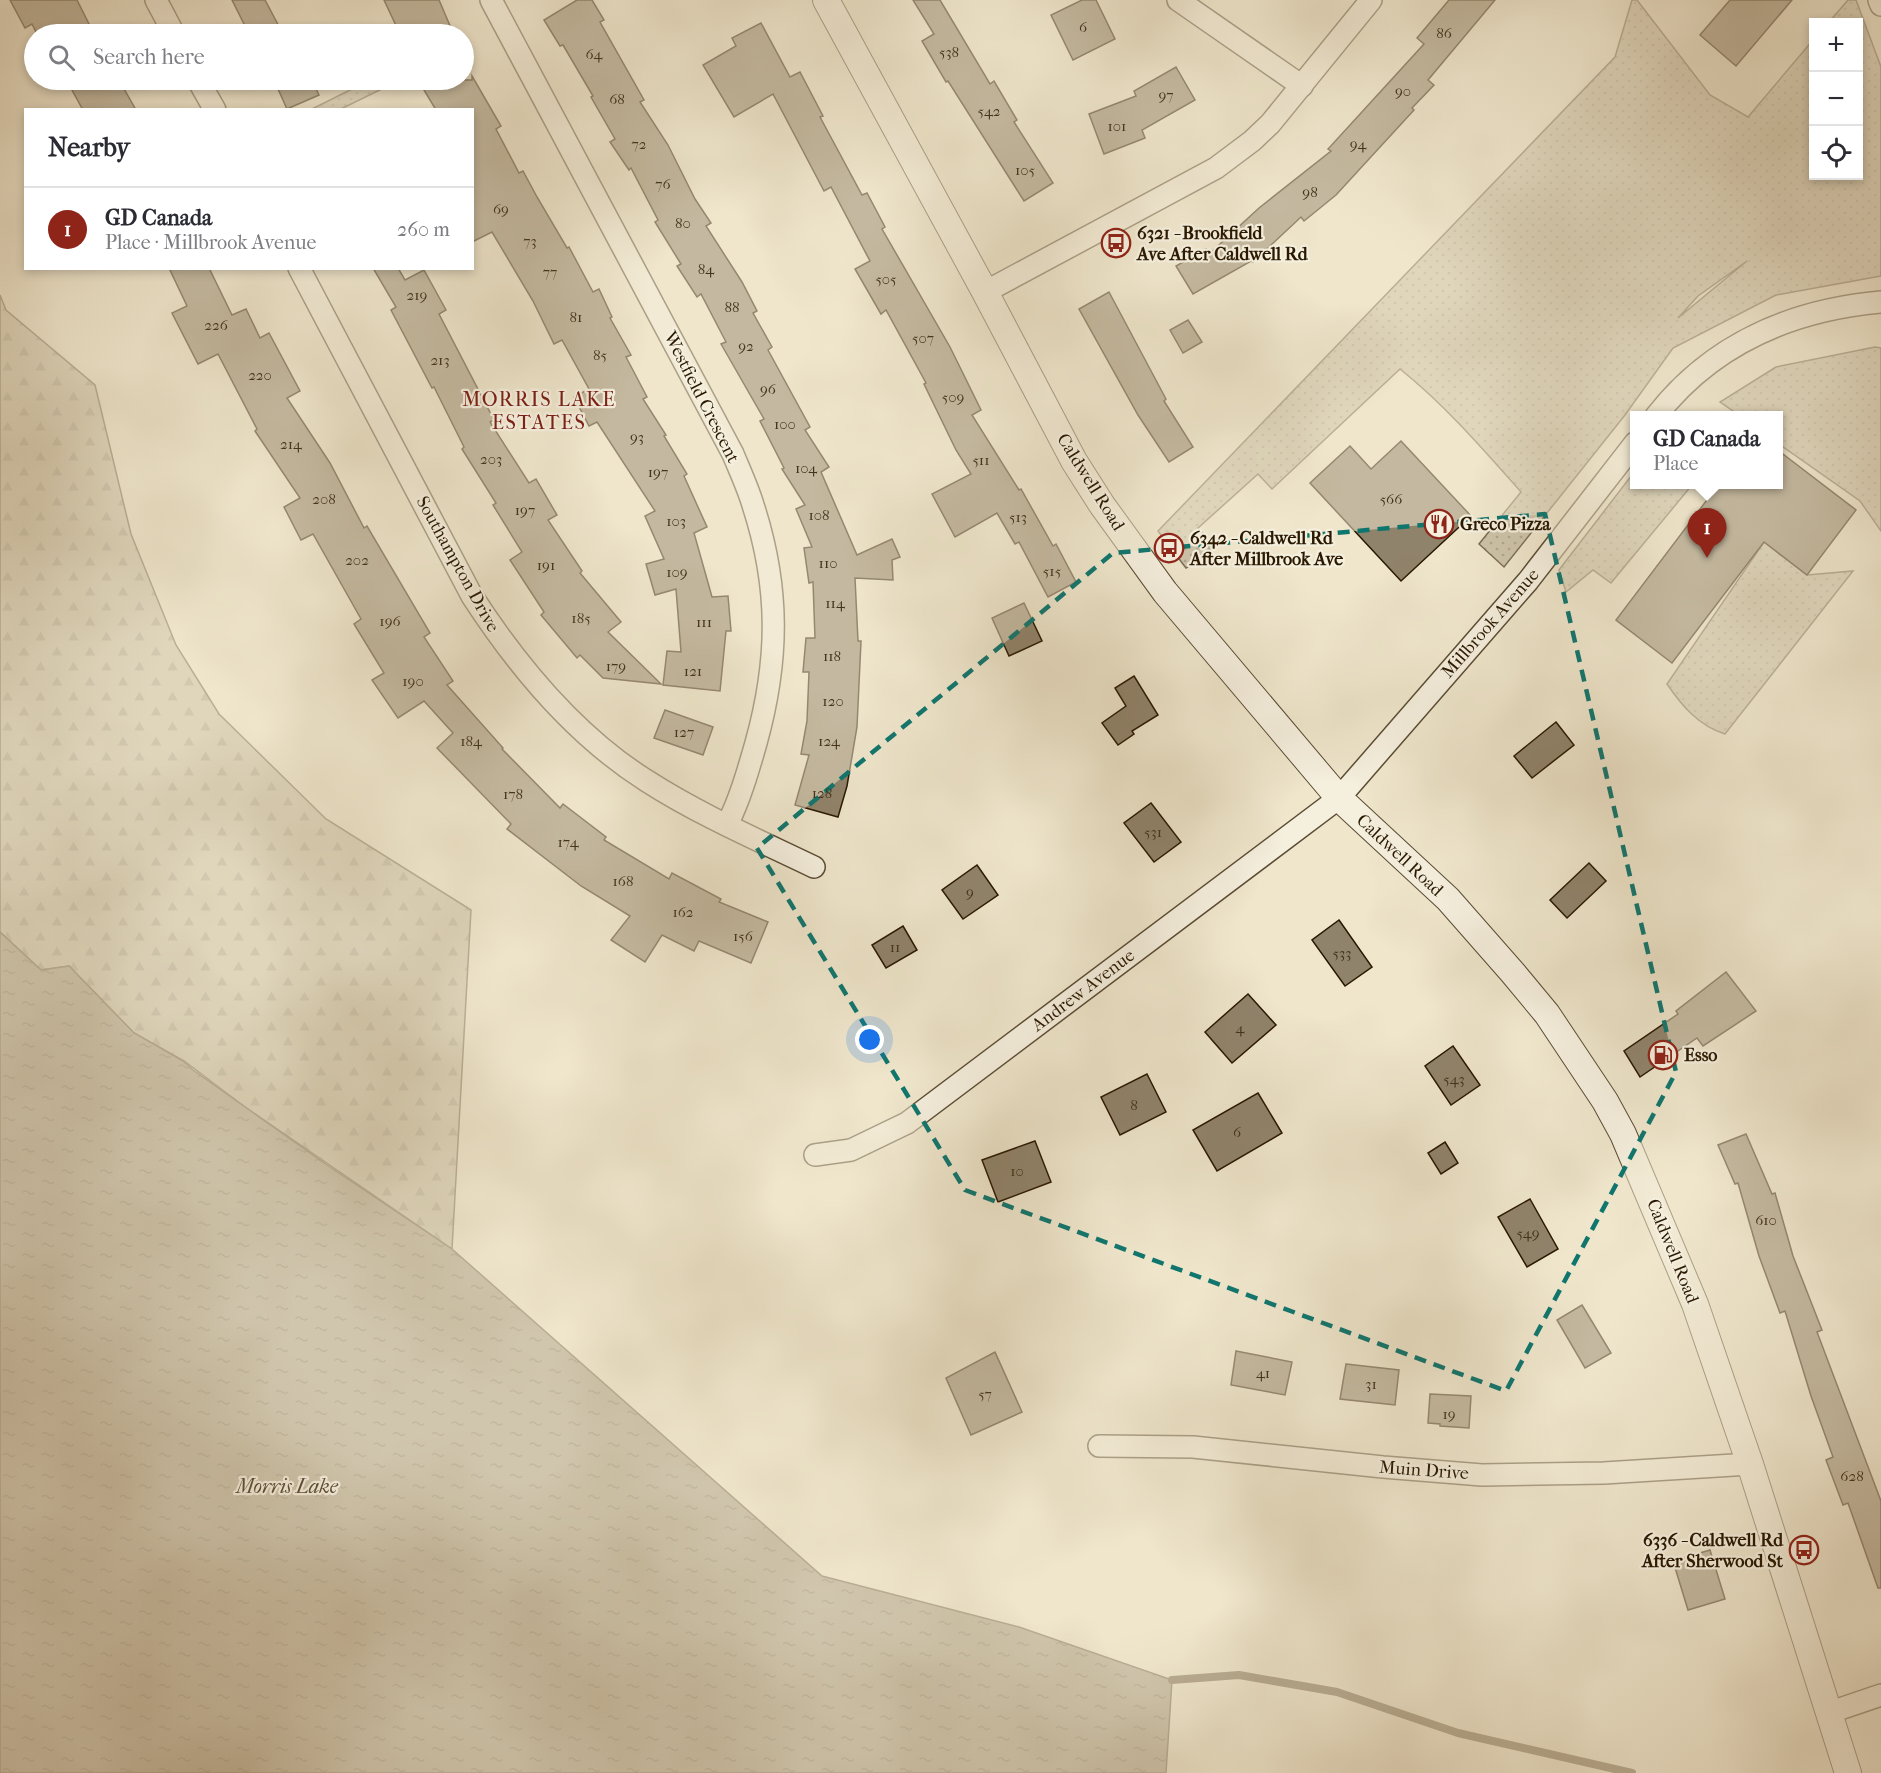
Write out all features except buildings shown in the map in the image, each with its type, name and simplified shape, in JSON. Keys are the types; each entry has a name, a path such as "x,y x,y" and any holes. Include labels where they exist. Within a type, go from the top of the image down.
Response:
{"street":[{"path":"156,0 169,24"},
{"name":"Westfield Crescent","path":"491,0 733,454 754,505 771,583 774,647 767,699 760,727 737,801 727,825"},
{"name":"Caldwell Road","path":"826,0 1074,461 1102,505 1165,592 1339,798 1448,899 1506,965 1547,1014 1605,1101 1633,1156 1695,1304 1750,1464 1848,1773"},
{"path":"1178,0 1302,86"},
{"path":"985,292 1216,168 1239,152 1264,130 1371,0"},
{"path":"1879,0 1881,5"},
{"path":"203,90 213,108"},
{"name":"Southampton Drive","path":"300,270 472,596 501,640 537,685 574,723 606,751 647,781 727,825 814,867"},
{"path":"1660,411 1690,379 1742,340 1791,320 1856,304 1881,302"},
{"name":"Millbrook Avenue","path":"1339,798 1528,581 1630,449"},
{"name":"Andrew Avenue","path":"814,1155 852,1150 907,1123 1339,798"},
{"name":"Muin Drive","path":"1099,1446 1193,1447 1482,1475 1604,1473 1750,1464"},
{"path":"1828,1713 1881,1695"}],"highlighted area":[{"path":"1545,514 1676,1072 1506,1391 965,1190 757,848 1113,553"}],"green space":[{"path":"1632,0 1637,0 1710,95 1748,117 1809,45 1809,180 1863,180 1863,19 1881,67 1881,276 1776,295 1673,348 1625,415 1504,567 1479,544 1521,492 1448,412 1400,369 1272,489 1258,474 1198,528 1215,547 1201,560 1186,568 1158,531 1615,57","holes":["1747,261 1678,318 1698,296"]},
{"path":"1848,0 1856,0 1863,18 1832,18"},
{"path":"350,90 380,90 343,108 314,108"},
{"path":"0,295 6,310 95,385 131,534 176,645 219,714 326,819 471,910 452,1249 245,1107 184,1061 134,1033 69,966 41,970 0,932"},
{"path":"1875,347 1881,348 1881,531 1860,501 1783,447 1783,411 1733,411 1720,402 1776,367"},
{"path":"1630,478 1630,489 1689,489 1611,583 1593,570 1566,592 1559,570"},
{"path":"1764,542 1807,575 1853,571 1725,734 1707,726 1692,714 1667,684"}],"water":[{"name":"Morris Lake","path":"0,932 41,970 69,966 134,1033 183,1061 327,1165 452,1249 822,1576 1019,1627 1172,1680 1166,1773 0,1773"}],"waterway":[{"path":"1172,1680 1239,1675 1337,1692 1458,1733 1632,1773"}],"place":[{"name":"6321 - Brookfield Ave After Caldwell Rd","path":"1116,243"},
{"name":"Greco Pizza","path":"1439,524"},
{"name":"6342 - Caldwell Rd After Millbrook Ave","path":"1169,548"},
{"name":"GD Canada","path":"1707,558"},
{"name":"Esso","path":"1663,1055"},
{"name":"6336 - Caldwell Rd After Sherwood St","path":"1804,1550"}],"district":[{"name":"MORRIS LAKE ESTATES","path":"539,410"}]}
